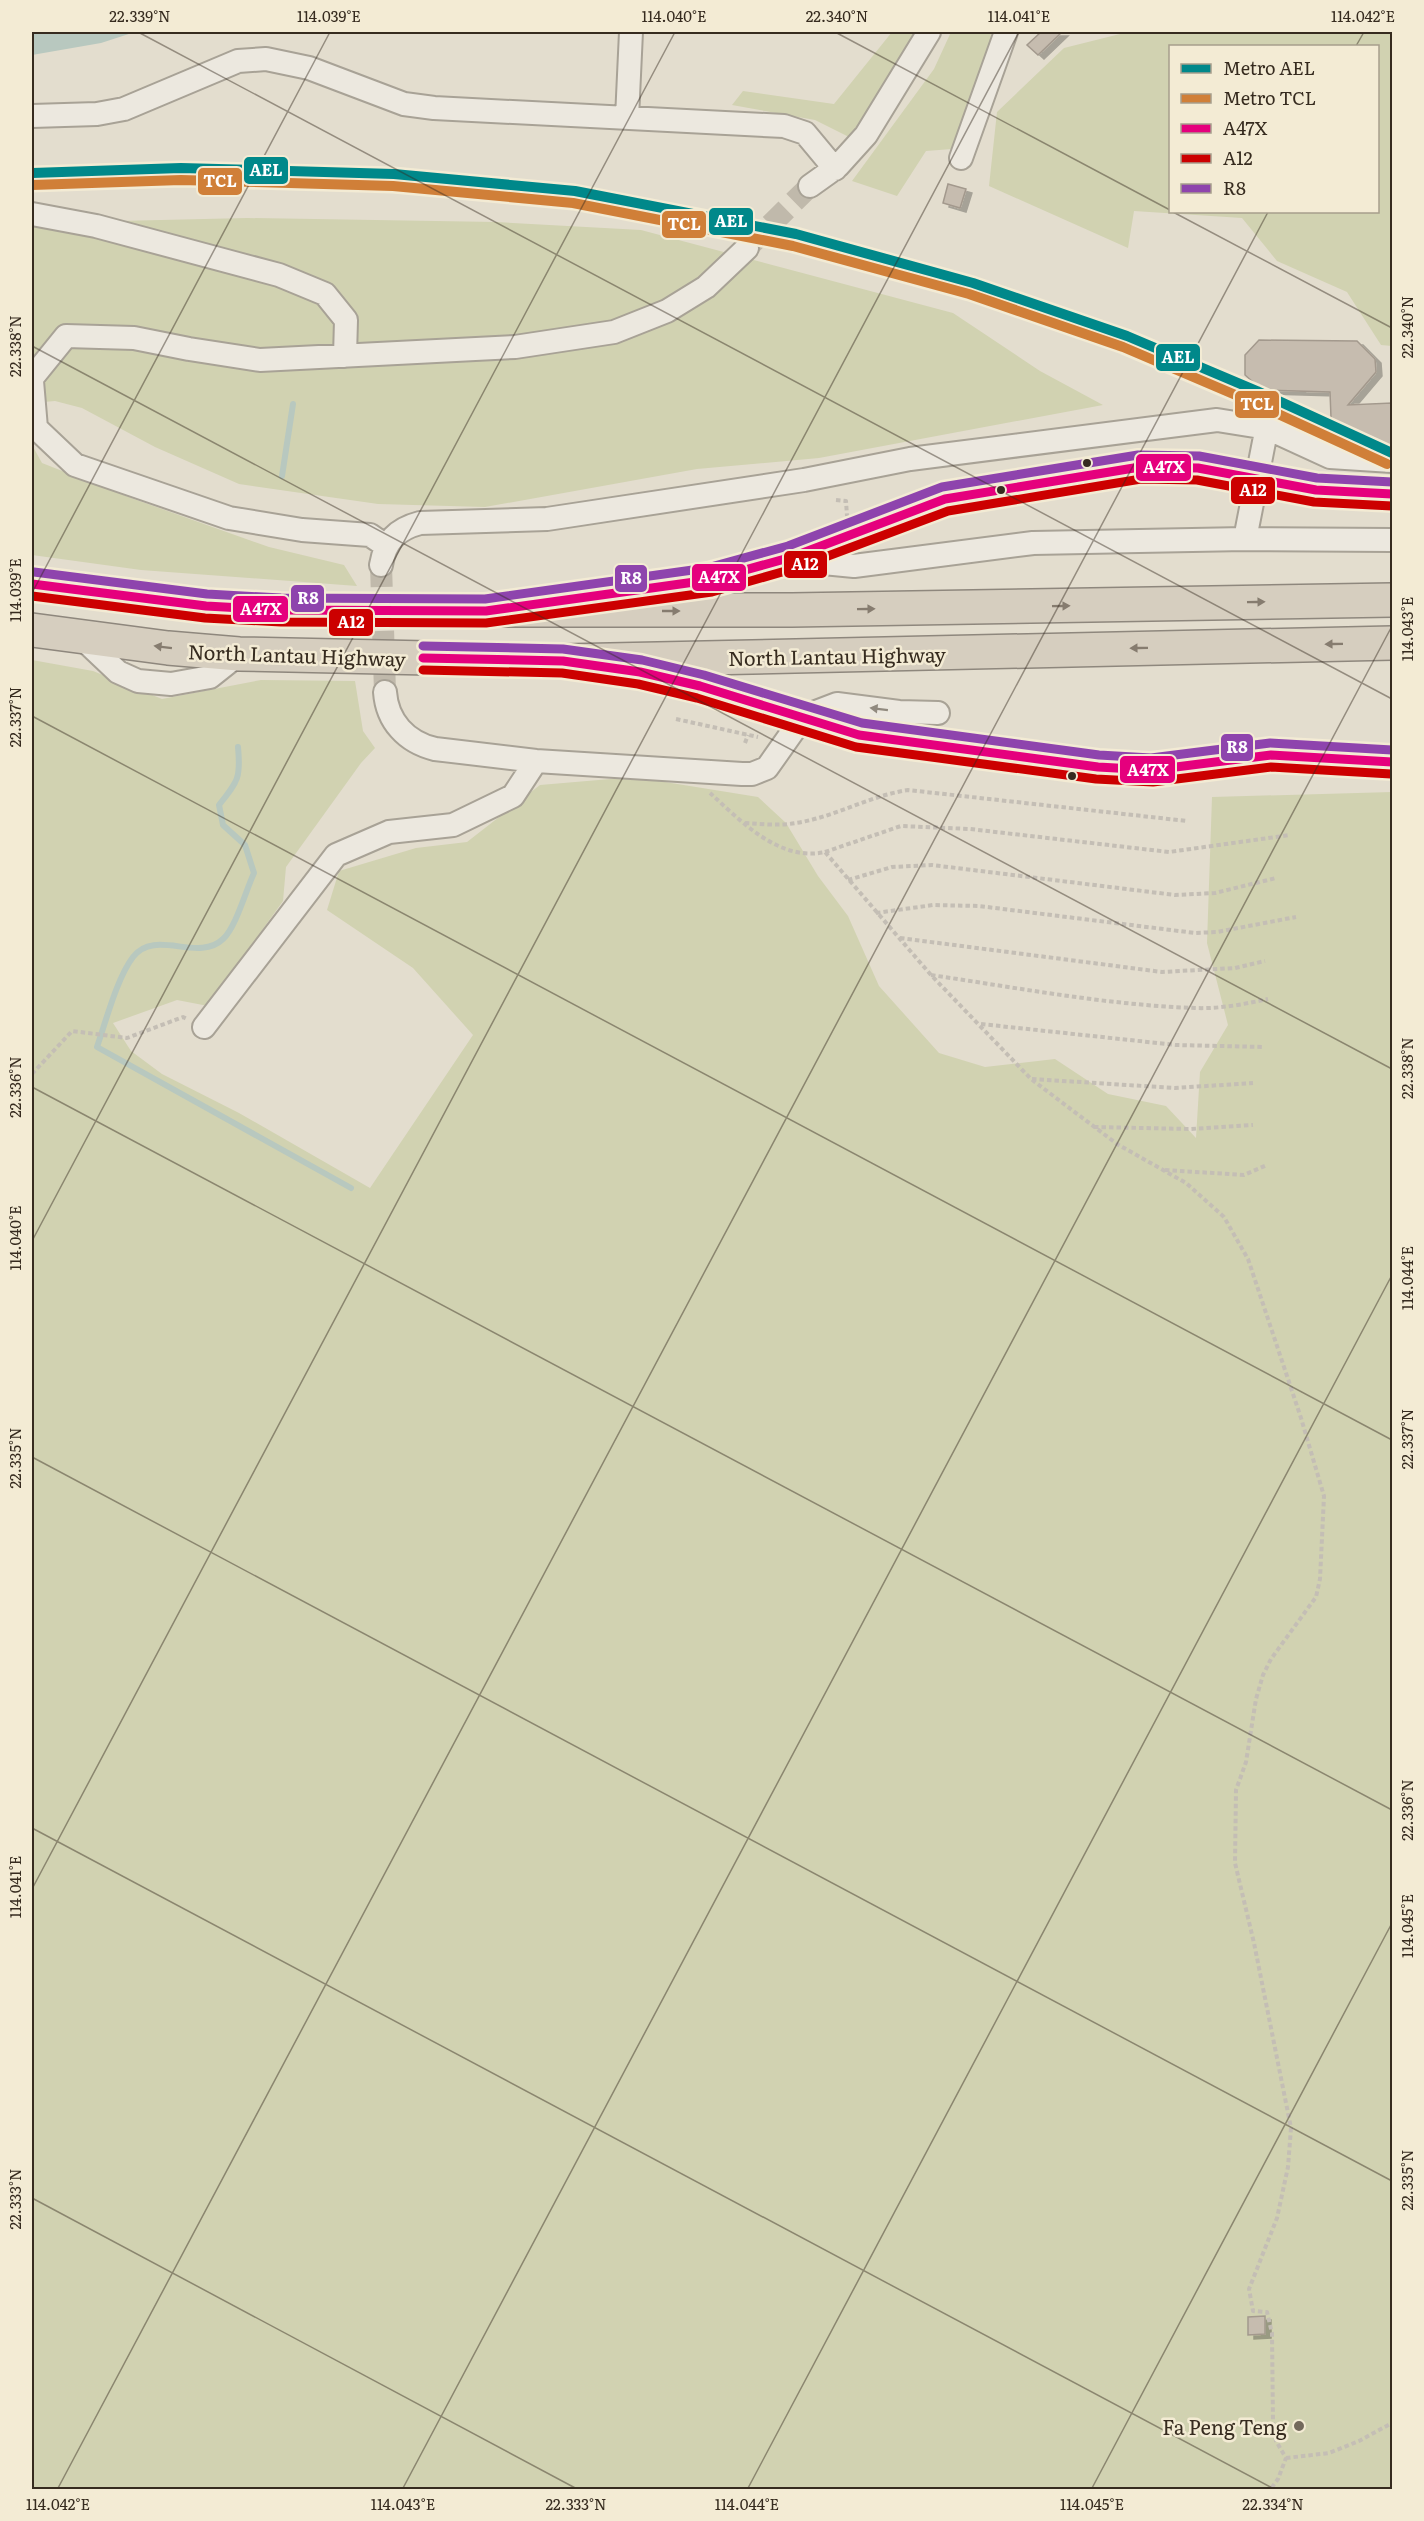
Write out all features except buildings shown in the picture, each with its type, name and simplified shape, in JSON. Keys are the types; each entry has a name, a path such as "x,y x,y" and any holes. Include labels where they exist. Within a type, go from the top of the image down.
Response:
{"highway":[{"path":"32,584 206,606 281,610 792,610 1392,600"},
{"name":"North Lantau Highway","path":"32,630 239,654 563,661 1392,643"}],"lane":[{"path":"627,118 631,32"},
{"path":"810,186 835,169 866,135 928,32"},
{"path":"961,158 1006,32"},
{"path":"32,116 98,114 124,109 238,61 266,59 309,68 404,104 434,108 784,126 805,133 835,169"},
{"path":"32,214 96,226 279,275 325,294 346,320 345,356"},
{"path":"747,248 706,287 667,310 614,332 515,347 260,360 134,338 66,336 32,380 36,428 75,465 229,518 302,530 370,535 384,556 394,536 405,527 436,521 547,519 804,480 909,459 1217,420 1267,428 1330,457 1392,461"},
{"path":"1245,539 1271,406"},
{"path":"486,611 709,580 792,557 945,499 990,490 1167,464 1198,466 1293,487 1392,494"},
{"path":"792,557 813,562 854,566 1033,543 1245,539 1392,540"},
{"path":"563,661 640,672 700,686 859,735 1126,770 1152,770 1271,755 1392,762"},
{"path":"385,692 386,705 398,728 423,746 536,761 742,774 760,772 772,762 803,717 837,704 938,713"},
{"path":"204,1027 336,855 389,831 453,825 513,796 536,761"}],"path":[{"path":"836,500 846,501 847,516"},
{"path":"676,718 758,737"},
{"path":"745,743 748,735"},
{"path":"683,770 744,824 767,840 787,850 813,855 901,826 970,829 1169,852 1290,835"},
{"path":"744,824 795,824 884,793 908,790 1187,821"},
{"path":"825,852 875,913 931,975 1031,1079 1117,1144 1186,1183 1224,1217 1248,1259 1301,1418 1323,1497 1320,1579 1316,1596 1271,1659 1263,1675 1256,1699 1246,1762 1236,1790 1235,1863 1254,1943 1291,2128 1288,2167 1277,2218 1249,2289 1253,2311 1267,2312 1272,2333 1273,2424 1276,2441 1286,2458"},
{"path":"848,880 892,867 932,865 1175,895 1215,892 1276,878"},
{"path":"875,913 933,905 979,906 1196,933 1217,932 1296,917"},
{"path":"900,938 1161,972 1234,968 1265,961"},
{"path":"931,975 1074,997 1197,1008 1238,1005 1268,999"},
{"path":"32,1074 72,1032 127,1038 183,1017 204,1027"},
{"path":"980,1024 1176,1045 1264,1047"},
{"path":"1031,1079 1175,1088 1253,1083"},
{"path":"1093,1127 1190,1129 1253,1125"},
{"path":"1164,1170 1244,1175 1267,1165"},
{"path":"1286,2458 1329,2453 1359,2441 1392,2423"},
{"path":"1270,2490 1278,2479 1286,2458"}],"green space":[{"path":"892,32 923,32 849,137 815,120 732,105 743,91 834,104"},
{"path":"951,32 991,32 982,77 952,149 926,151 897,196 852,181 934,69"},
{"path":"1128,32 1392,32 1392,346 1381,345 1347,292 1277,261 1242,218 1134,211 1128,248 989,186 997,112 1064,48"},
{"path":"247,218 496,222 641,230 953,313 1040,371 1103,405 819,458 697,469 485,507 378,504 239,484 155,447 82,408 55,401 32,403 32,223"},
{"path":"32,445 42,463 131,498 269,547 344,565 357,586 141,570 32,555"},
{"path":"32,660 93,671 162,699 261,680 355,681 363,731 375,748 361,763 286,867 283,901 208,1006 177,1000 113,1023 131,1051 162,1074 239,1113 370,1188 473,1035 413,968 327,910 339,871 416,848 467,842 540,785 634,777 758,797 786,823 818,876 848,916 879,986 939,1053 985,1067 1055,1059 1108,1094 1166,1106 1196,1138 1200,1072 1228,1025 1207,943 1212,797 1392,792 1392,2489 32,2489"}],"shaded area":[{"path":"32,32 135,32 101,43 32,55"}],"waterway":[{"path":"282,476 293,404"},
{"path":"238,747 237,779 219,805 223,825 245,845 254,873 236,917 228,933 213,945 201,948 153,945 142,949 133,957 117,988 97,1047 351,1188"}],"tunnel":[{"path":"747,248 810,186"},
{"path":"381,565 385,692"}],"metro line":[{"name":"AEL","path":"32,173 181,168 394,174 575,191 796,234 973,283 1127,336 1257,391 1392,453"},
{"name":"TCL","path":"32,185 181,180 393,186 573,203 793,246 969,294 1123,347 1252,402 1387,464"}],"transit line":[{"name":"R8","path":"34,572 207,594 281,598 485,599 707,568 788,546 942,487 1138,455 1199,456 1317,478 1392,482"},
{"name":"A47X","path":"32,584 206,606 281,610 486,611 709,580 792,557 945,499 1140,467 1198,468 1316,490 1392,494"},
{"name":"A12","path":"32,596 205,618 281,622 486,623 712,592 796,568 948,511 1141,479 1197,480 1314,502 1392,506"},
{"name":"R8","path":"423,646 563,649 642,660 704,675 862,723 1099,755 1151,758 1270,743 1392,750"},
{"name":"A47X","path":"423,658 563,661 640,672 700,686 859,735 1098,767 1152,770 1271,755 1392,762"},
{"name":"A12","path":"423,670 562,673 638,684 697,698 856,747 1096,779 1153,782 1271,767 1391,774"}],"place":[{"name":"Fa Peng Teng","path":"1299,2426"}]}
